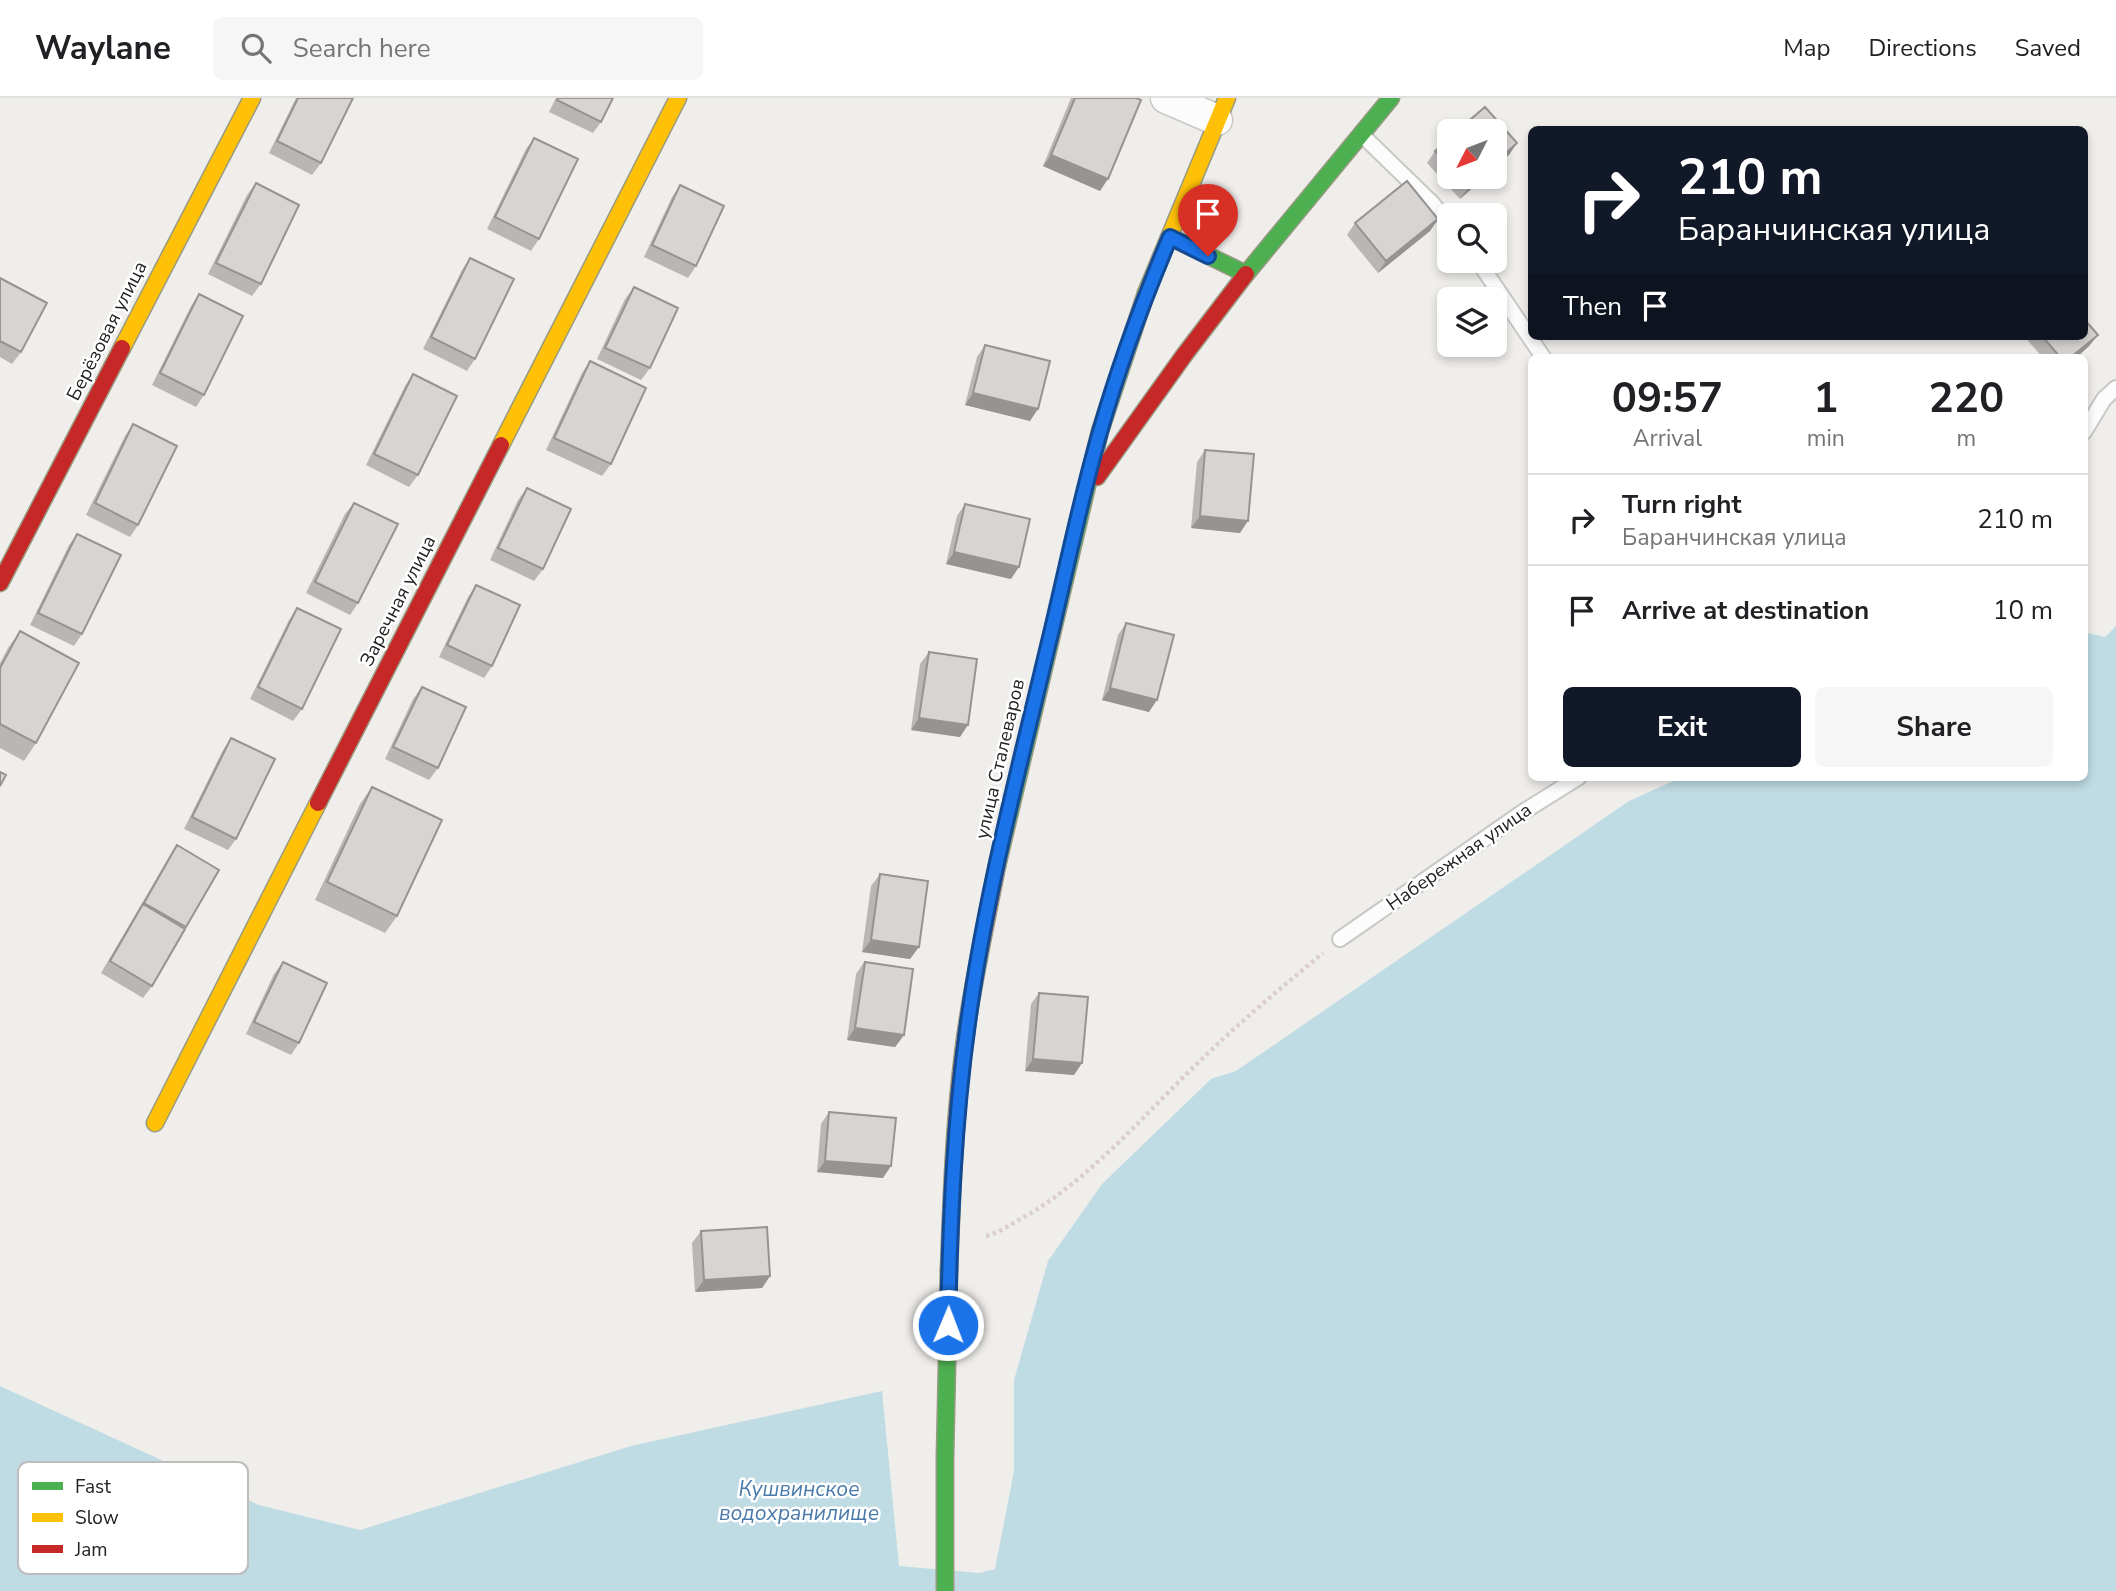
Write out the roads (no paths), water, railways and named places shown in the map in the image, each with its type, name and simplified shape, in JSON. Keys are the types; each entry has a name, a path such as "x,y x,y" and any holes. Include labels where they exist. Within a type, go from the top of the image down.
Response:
{"street":[{"name":"Берёзовая улица","path":"0,583 252,98"},
{"name":"Заречная улица","path":"155,1123 678,98"},
{"path":"1166,98 1222,109"},
{"path":"1084,496 1185,354 1246,274 1391,98"},
{"name":"улица Сталеваров","path":"945,1591 950,1246 958,1103 970,1008 999,856 1100,431 1139,310 1222,109"},
{"path":"1170,237 1246,274"}],"lane":[{"path":"1361,135 1437,210"},
{"path":"1486,273 1528,334"},
{"path":"2088,425 2104,399 2116,388"},
{"name":"Набережная улица","path":"1340,939 1523,812 1573,781"}],"water":[{"name":"Кушвинское водохранилище","path":"2116,626 2116,1591 0,1591 0,1386 165,1462 18,1462 18,1574 248,1574 248,1500 360,1530 631,1446 882,1391 899,1566 979,1573 995,1569 1014,1471 1014,1380 1048,1261 1102,1184 1211,1079 1236,1071 1629,801 1673,781 2088,781 2088,633 2105,637"}]}
